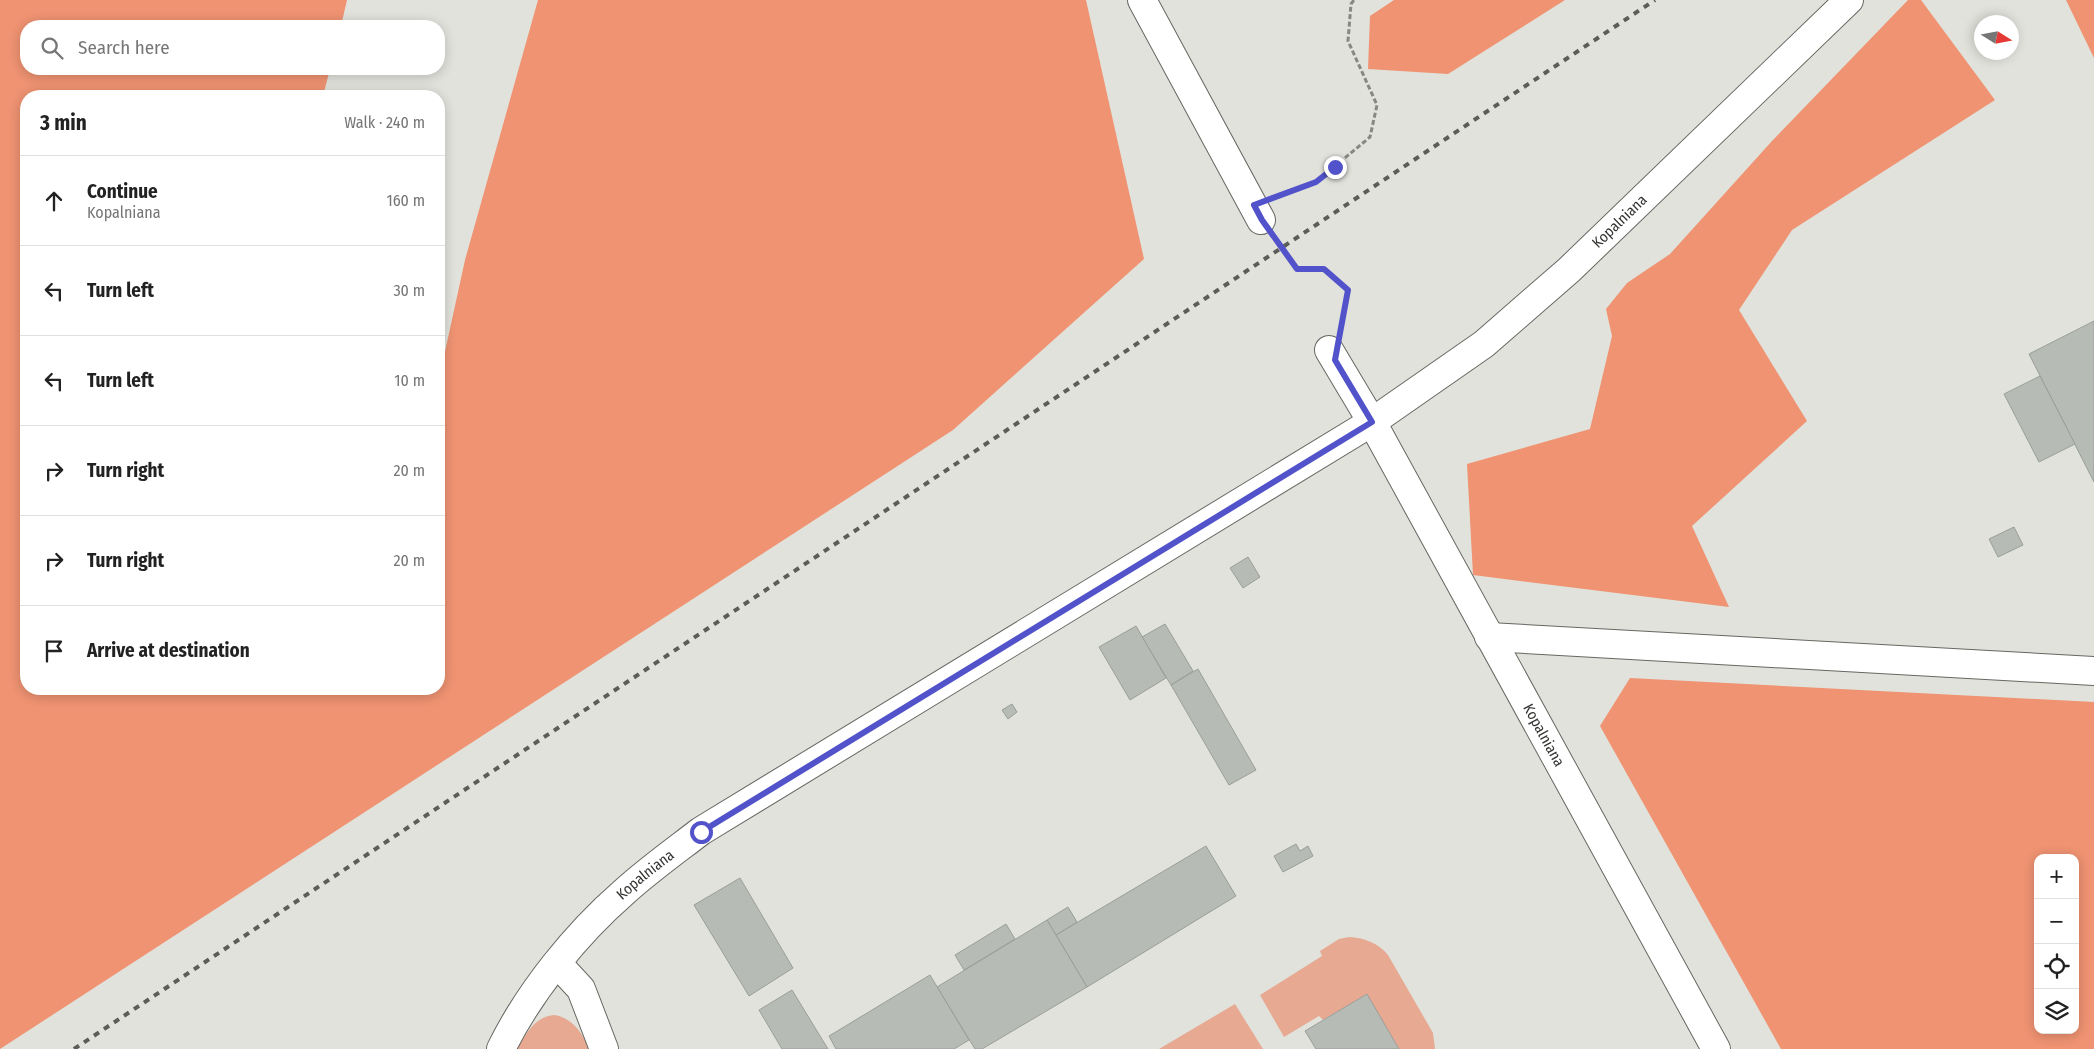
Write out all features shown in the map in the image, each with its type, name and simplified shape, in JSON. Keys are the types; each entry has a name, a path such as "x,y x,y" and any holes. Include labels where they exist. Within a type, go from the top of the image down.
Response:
{"street":[{"path":"1142,0 1258,213"},
{"name":"Kopalniana","path":"501,1049 531,997 557,963 588,927 622,893 701,832 1372,422 1484,344 1538,299 1569,270 1849,0"},
{"path":"1332,355 1372,422"},
{"name":"Kopalniana","path":"1372,422 1716,1049"},
{"path":"1489,637 2094,671"},
{"path":"557,963 581,989 604,1049"}],"path":[{"path":"1332,355 1348,290 1324,269 1297,269 1258,213 1316,182 1370,137 1376,105 1348,41 1351,4 1354,0"}],"shaded area":[{"path":"0,0 347,0 342,20 20,20 20,75 328,75 325,90 20,90 20,695 445,695 445,352 465,260 538,0 1086,0 1144,259 953,430 0,1049"},
{"path":"1394,0 1565,0 1448,74 1368,69 1370,16"},
{"path":"1908,0 1921,0 1995,100 1792,230 1739,310 1807,421 1692,526 1729,607 1473,575 1467,464 1590,429 1612,336 1606,309 1627,283 1670,254 1772,141"},
{"path":"2066,0 2094,0 2094,58"},
{"path":"1630,678 2094,702 2094,1049 1781,1049 1600,726"},
{"path":"1349,937 1371,942 1388,955 1433,1033 1435,1049 1399,1049 1366,995 1323,1020 1319,1016 1284,1037 1260,995 1322,956 1320,951 1339,939"},
{"path":"1235,1004 1263,1049 1159,1049"},
{"path":"555,1015 572,1023 589,1049 517,1049 537,1022 548,1016"}],"building":[{"path":"2094,321 2094,482 2029,354"},
{"path":"2040,376 2075,444 2039,462 2004,394"},
{"path":"2014,527 2023,545 1998,557 1989,539"},
{"path":"1248,557 1260,577 1243,588 1230,568"},
{"path":"1165,624 1193,671 1171,685 1142,637"},
{"path":"1136,626 1166,678 1130,700 1099,647"},
{"path":"1198,669 1256,770 1229,785 1171,685"},
{"path":"1012,704 1017,712 1008,719 1002,710"},
{"path":"1296,844 1300,851 1308,846 1313,856 1283,872 1274,856"},
{"path":"1206,846 1236,896 1087,987 1056,935"},
{"path":"740,878 793,968 749,996 694,905"},
{"path":"1068,907 1077,922 1056,935 1047,920"},
{"path":"1047,920 1087,987 982,1049 975,1049 937,987"},
{"path":"1006,924 1015,939 964,970 955,955"},
{"path":"930,975 969,1040 954,1049 836,1049 829,1036"},
{"path":"792,990 828,1049 782,1049 759,1010"},
{"path":"1367,994 1399,1049 1316,1049 1305,1031"}],"railway":[{"path":"74,1049 1655,0"}],"route":[{"path":"701,832 1372,422 1335,360 1348,290 1324,269 1297,269 1281,249 1254,205 1316,182 1335,167"}]}
